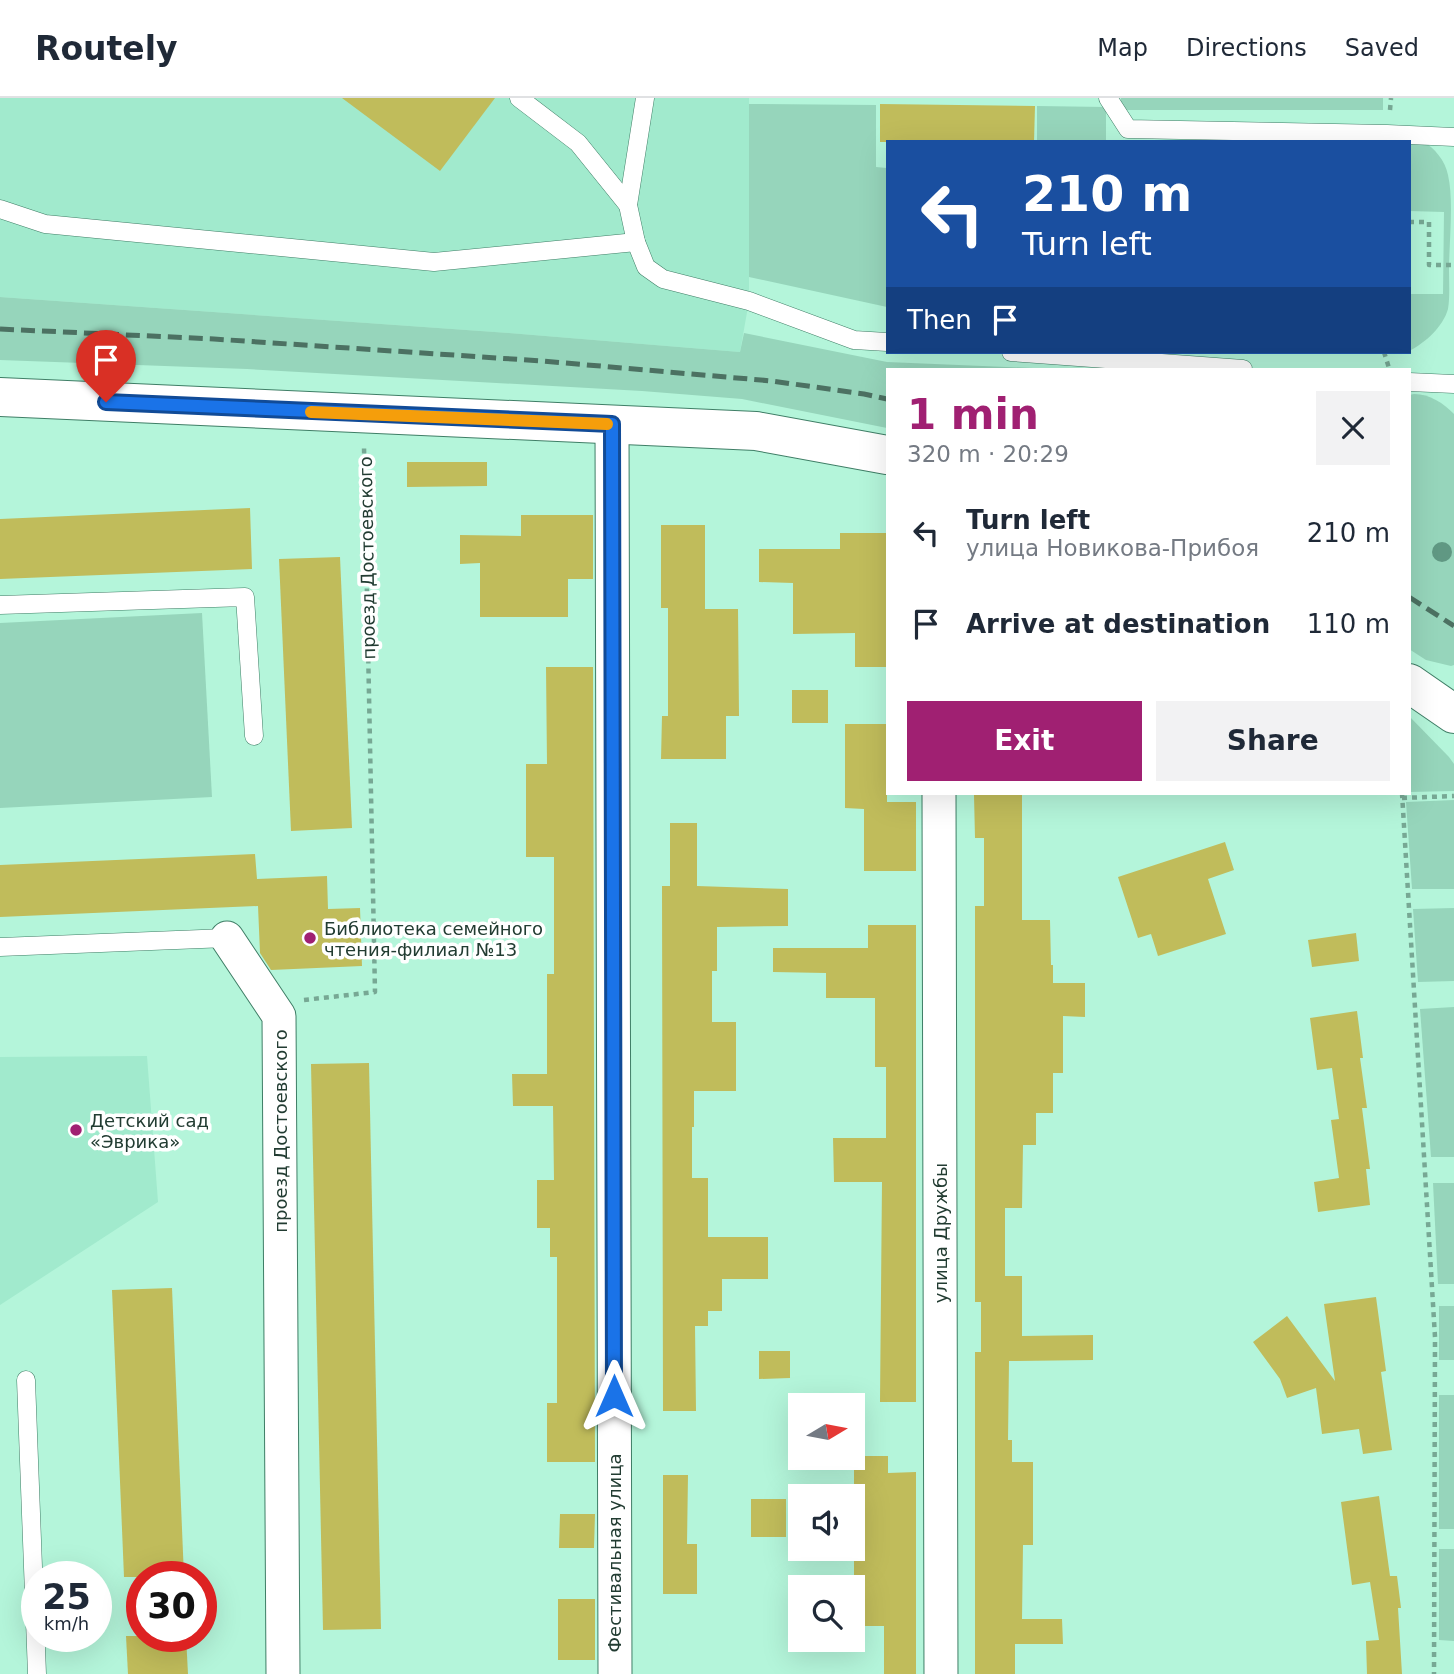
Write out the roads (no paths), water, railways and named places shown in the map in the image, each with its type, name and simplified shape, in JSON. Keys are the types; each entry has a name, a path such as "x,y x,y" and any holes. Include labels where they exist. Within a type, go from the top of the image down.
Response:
{"street":[{"path":"0,397 756,431 886,455"},
{"name":"Фестивальная улица","path":"612,424 615,1674"},
{"path":"1411,684 1454,714"},
{"name":"улица Дружбы","path":"939,795 941,1674"},
{"name":"проезд Достоевского","path":"227,938 279,1016 283,1674"}],"lane":[{"path":"519,98 578,143 628,205"},
{"path":"645,98 628,205 636,242 646,267 663,279 750,301 855,340 886,342"},
{"path":"1108,98 1128,129 1454,137"},
{"path":"0,209 45,224 434,262 636,242"},
{"path":"1038,354 1229,368"},
{"path":"1411,382 1454,384"},
{"path":"0,605 245,597 254,736"},
{"path":"0,947 227,938"},
{"path":"26,1380 37,1674"}],"railway":[{"path":"0,329 214,339 542,361 772,381 886,399"},
{"path":"1411,598 1454,626"}],"place":[{"name":"Библиотека семейного чтения-филиал №13","path":"310,938"},
{"name":"Детский сад «Эврика»","path":"76,1130"}]}
